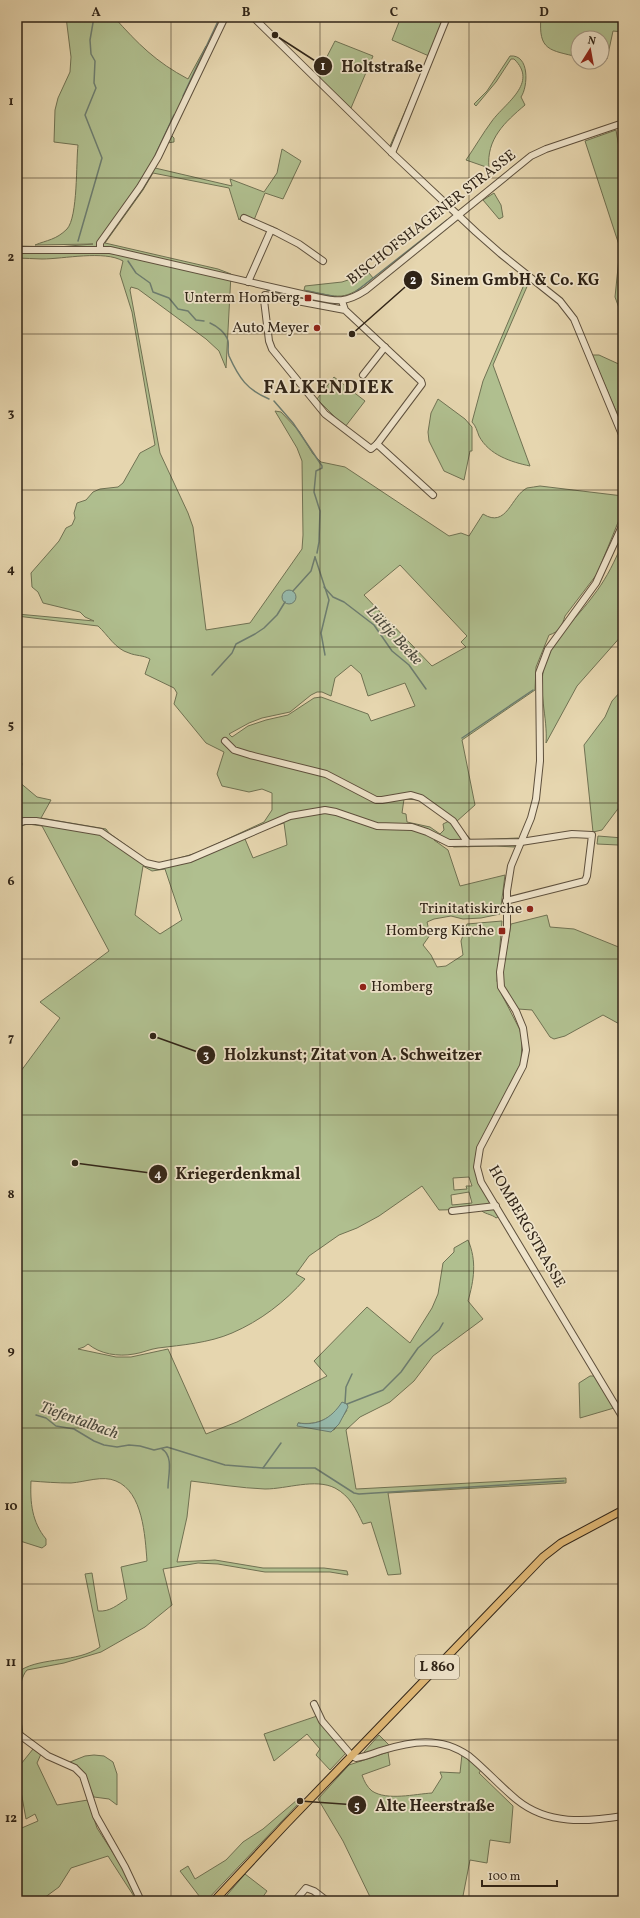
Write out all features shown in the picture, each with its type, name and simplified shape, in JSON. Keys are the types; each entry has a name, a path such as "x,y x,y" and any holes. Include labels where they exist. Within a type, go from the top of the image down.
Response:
{"main road":[{"name":"L 860","path":"214,1901 246,1865 543,1557 561,1543 623,1510"}],"street":[{"path":"100,249 100,243 140,187 158,157 225,17"},
{"path":"253,17 392,153 501,254 568,309 623,437"},
{"path":"392,153 447,17"},
{"name":"BISCHOFSHAGENER STRASSE","path":"17,250 100,249 127,253 248,282 342,301 356,297 366,290 458,214 538,152 623,123"},
{"path":"244,218 299,244 323,261"},
{"path":"248,282 271,230"},
{"path":"342,301 345,310 421,381 422,384 373,449 368,449 330,418 272,349 269,341 264,296 269,294 345,310"},
{"path":"364,375 385,347"},
{"path":"377,444 432,495"},
{"name":"HOMBERGSTRASSE","path":"623,524 596,583 552,643 541,665 538,682 540,754 538,789 531,818 511,866 506,901 507,927 500,982 519,1018 526,1050 523,1066 478,1154 478,1174 623,1418"},
{"path":"225,741 234,750 326,774 376,800 411,795 421,798 453,821 468,843"},
{"path":"17,824 24,821 36,821 101,832 151,866 170,865 190,859 284,818 312,811 325,810 336,812 377,826 412,827 427,832 449,843 521,842 572,834 592,835 587,876 585,881 506,901"},
{"path":"452,1211 496,1206"},
{"path":"314,1704 322,1721 352,1756 361,1758 390,1748 422,1742 443,1744 469,1756 516,1800 540,1813 556,1818 580,1820 623,1816"},
{"path":"17,1733 48,1756 75,1768 83,1776 96,1816 126,1867 141,1901"},
{"path":"295,1901 306,1888 314,1891 327,1901"}],"green space":[{"path":"66,17 114,17 148,52 166,66 188,79 206,46 212,50 171,135 174,138 174,142 167,143 155,168 232,186 230,179 264,192 277,173 282,149 301,161 283,199 265,193 254,220 243,215 239,220 229,188 153,173 143,190 105,243 218,269 231,274 226,368 219,351 206,339 138,289 131,287 130,290 160,453 193,527 206,630 250,623 302,549 302,461 297,448 275,411 281,412 299,431 313,454 321,462 345,467 449,536 461,533 469,536 483,514 491,518 498,517 508,510 527,488 540,486 623,496 623,518 622,520 619,520 597,574 565,616 560,628 549,635 536,667 535,690 462,740 475,805 456,822 471,840 518,838 514,847 454,847 434,840 448,850 460,886 505,875 500,914 481,918 463,919 451,916 434,919 427,922 430,935 423,945 431,955 437,967 446,966 463,955 461,941 467,924 502,921 497,981 502,995 520,1030 522,1040 521,1063 477,1150 475,1159 481,1185 500,1216 496,1218 480,1209 439,1210 422,1186 379,1216 357,1228 339,1235 309,1256 296,1274 305,1279 289,1295 262,1317 232,1333 205,1341 128,1355 110,1354 98,1350 88,1344 78,1349 116,1357 131,1357 168,1349 206,1434 237,1422 327,1376 314,1361 367,1307 410,1343 432,1308 438,1294 443,1263 454,1252 454,1248 468,1240 473,1255 474,1270 468,1301 483,1319 433,1356 414,1381 390,1402 360,1417 346,1430 356,1489 566,1478 566,1483 388,1493 401,1574 388,1575 371,1522 363,1524 349,1499 335,1488 327,1485 310,1484 265,1489 191,1481 187,1517 177,1562 215,1560 263,1568 324,1568 347,1571 348,1575 330,1572 265,1572 218,1564 198,1563 163,1569 172,1605 145,1627 101,1652 64,1663 27,1670 23,1676 20,1692 20,1710 23,1735 19,1732 17,1709 17,1693 21,1670 39,1663 81,1656 100,1647 85,1574 92,1573 98,1611 102,1611 113,1608 127,1599 121,1567 147,1561 141,1516 137,1505 132,1495 125,1487 111,1479 71,1483 31,1481 33,1512 41,1533 46,1539 46,1545 42,1548 17,1540 17,1074 18,1075 60,1018 40,1002 109,951 42,826 28,824 17,827 17,748 22,764 18,781 37,797 51,800 41,818 106,829 109,833 148,861 157,864 197,853 264,822 272,810 272,793 262,789 249,792 222,786 217,774 224,752 206,743 174,704 177,693 174,688 145,674 150,659 124,651 98,626 17,616 17,614 94,621 85,617 80,612 43,603 38,592 32,587 31,573 59,541 66,528 72,525 75,518 74,513 77,503 86,500 93,492 100,489 118,487 123,483 140,453 155,445 132,312 120,274 123,261 105,256 51,259 17,258 17,246 58,247 93,244 35,245 55,238 63,233 71,223 73,213 76,189 78,145 54,142 55,110 58,98 70,72 71,57","holes":["400,565 467,636 461,642 466,647 432,666 364,595","351,665 361,674 368,696 405,683 415,706 371,721 368,714 321,697 314,698 288,715 248,726 232,737 229,734 262,718 290,712 317,692 322,692 331,696 335,678","404,799 420,800 449,821 443,824 444,830 440,834 430,827 407,822 406,814 402,813","284,823 287,845 253,858 245,839 271,827","143,866 152,871 165,869 182,920 160,934 135,915","469,1177 472,1186 466,1186 467,1189 454,1190 453,1178","469,1192 472,1203 452,1205 451,1195","339,1407 347,1410 334,1430 298,1423 316,1423 330,1416"]},
{"path":"401,17 449,17 395,153 390,146 429,56 392,40"},
{"path":"541,17 623,17 623,32 613,31 610,45 610,30 570,30 570,55 560,53 548,47 544,43 541,28"},
{"path":"335,41 373,56 351,108 317,76"},
{"path":"510,56 517,57 524,65 526,79 521,97 525,105 498,132 491,148 489,168 466,160 485,130 511,100 521,84 523,76 521,68 514,59 511,59 496,82 476,106 474,104 487,91"},
{"path":"616,130 623,171 623,319 615,297 620,248 585,141"},
{"path":"494,193 501,205 503,217 499,219 483,200"},
{"path":"369,273 373,278 348,295 334,296 304,290 305,286 342,282"},
{"path":"526,280 529,282 493,365 530,466 508,460 495,453 483,443 472,422 483,381"},
{"path":"592,355 599,355 623,366 622,425"},
{"path":"334,377 365,401 345,427 317,399"},
{"path":"438,399 465,419 472,427 472,451 470,451 464,480 444,471 429,441 428,432 431,413"},
{"path":"623,549 623,634 577,686 546,743 546,723 542,693 545,664 554,645 566,628 597,591 608,574 619,551"},
{"path":"623,679 623,802 602,830 593,832 584,745 605,717 612,701 621,691"},
{"path":"598,836 623,838 623,851 618,845 597,844"},
{"path":"547,915 550,927 574,929 621,948 623,952 623,1026 603,1015 565,1036 554,1039 550,1037 532,1010 518,1009 503,985 503,970 511,924"},
{"path":"590,1376 595,1376 614,1408 580,1418 579,1383"},
{"path":"317,1716 346,1753 330,1770 316,1755 320,1749 307,1734 274,1761 264,1734"},
{"path":"379,1735 389,1745 365,1753 364,1752"},
{"path":"33,1749 41,1754 37,1763 57,1805 88,1800 97,1828 128,1876 133,1892 139,1901 137,1901 108,1856 71,1868 59,1887 44,1898 45,1901 17,1901 17,1830 38,1821 35,1814 26,1819 17,1769"},
{"path":"388,1752 390,1765 362,1775 369,1788 378,1794 393,1796 432,1793 442,1777 440,1772 460,1773 462,1754 481,1770 479,1773 513,1806 510,1843 490,1840 487,1863 470,1860 462,1901 372,1901 343,1841 318,1799 349,1765"},
{"path":"85,1756 104,1756 113,1762 117,1774 117,1805 109,1799 94,1797 84,1776 70,1762"},
{"path":"297,1800 299,1803 206,1901 203,1901 180,1871 188,1866 195,1879 226,1860 243,1842 263,1829"},
{"path":"245,1874 267,1891 260,1901 222,1901"}],"shaded area":[{"path":"286,590 292,590 296,594 296,600 292,604 286,604 282,600 282,594"},
{"path":"342,1402 347,1404 348,1407 339,1424 331,1432 297,1426 298,1423 305,1424 323,1420 333,1413"}],"waterway":[{"path":"78,241 102,158 85,115 96,88 94,83 95,61 91,54 90,40 94,17"},
{"path":"183,96 220,17"},
{"path":"154,158 174,115"},
{"path":"354,293 447,220"},
{"name":"Lüttje Beeke","path":"128,261 136,273 150,283 153,292 169,298 178,309 188,311 196,320 204,321"},
{"path":"267,290 335,305"},
{"path":"306,291 336,297"},
{"name":"Lüttje Beeke","path":"210,323 225,335 228,341 229,356 240,377 255,392 269,399"},
{"name":"Lüttje Beeke","path":"274,401 293,423 322,466 322,468 316,471 314,492 320,511 319,542 317,553"},
{"name":"Lüttje Beeke","path":"315,557 329,600 321,633 325,655"},
{"name":"Lüttje Beeke","path":"293,591 311,571 315,557"},
{"name":"Lüttje Beeke","path":"324,587 333,597 344,602 374,625 392,651 409,665 426,689"},
{"name":"Lüttje Beeke","path":"212,675 232,653 236,644 264,628 277,615 285,602"},
{"path":"462,738 533,690"},
{"name":"Tiefentalbach","path":"347,1404 383,1390 401,1372 418,1348 439,1330 443,1323"},
{"path":"345,1403 346,1387 352,1374"},
{"name":"Tiefentalbach","path":"36,1415 46,1418 56,1426 74,1429 104,1445 117,1447 129,1445 140,1446 154,1450 167,1447 225,1465 263,1468 281,1443"},
{"path":"162,1449 166,1452 169,1461 168,1488"},
{"path":"263,1468 315,1468 354,1493 359,1494 564,1481"}],"place":[{"name":"Holtstraße","path":"275,35"},
{"name":"Unterm Homberg","path":"308,298"},
{"name":"Auto Meyer","path":"317,328"},
{"name":"Sinem GmbH & Co. KG","path":"352,334"},
{"name":"Trinitatiskirche","path":"530,909"},
{"name":"Homberg Kirche","path":"502,931"},
{"name":"Homberg","path":"363,987"},
{"name":"Holzkunst; Zitat von A. Schweitzer","path":"153,1036"},
{"name":"Kriegerdenkmal","path":"75,1163"},
{"name":"Alte Heerstraße","path":"300,1801"}],"district":[{"name":"FALKENDIEK","path":"329,388"}]}
